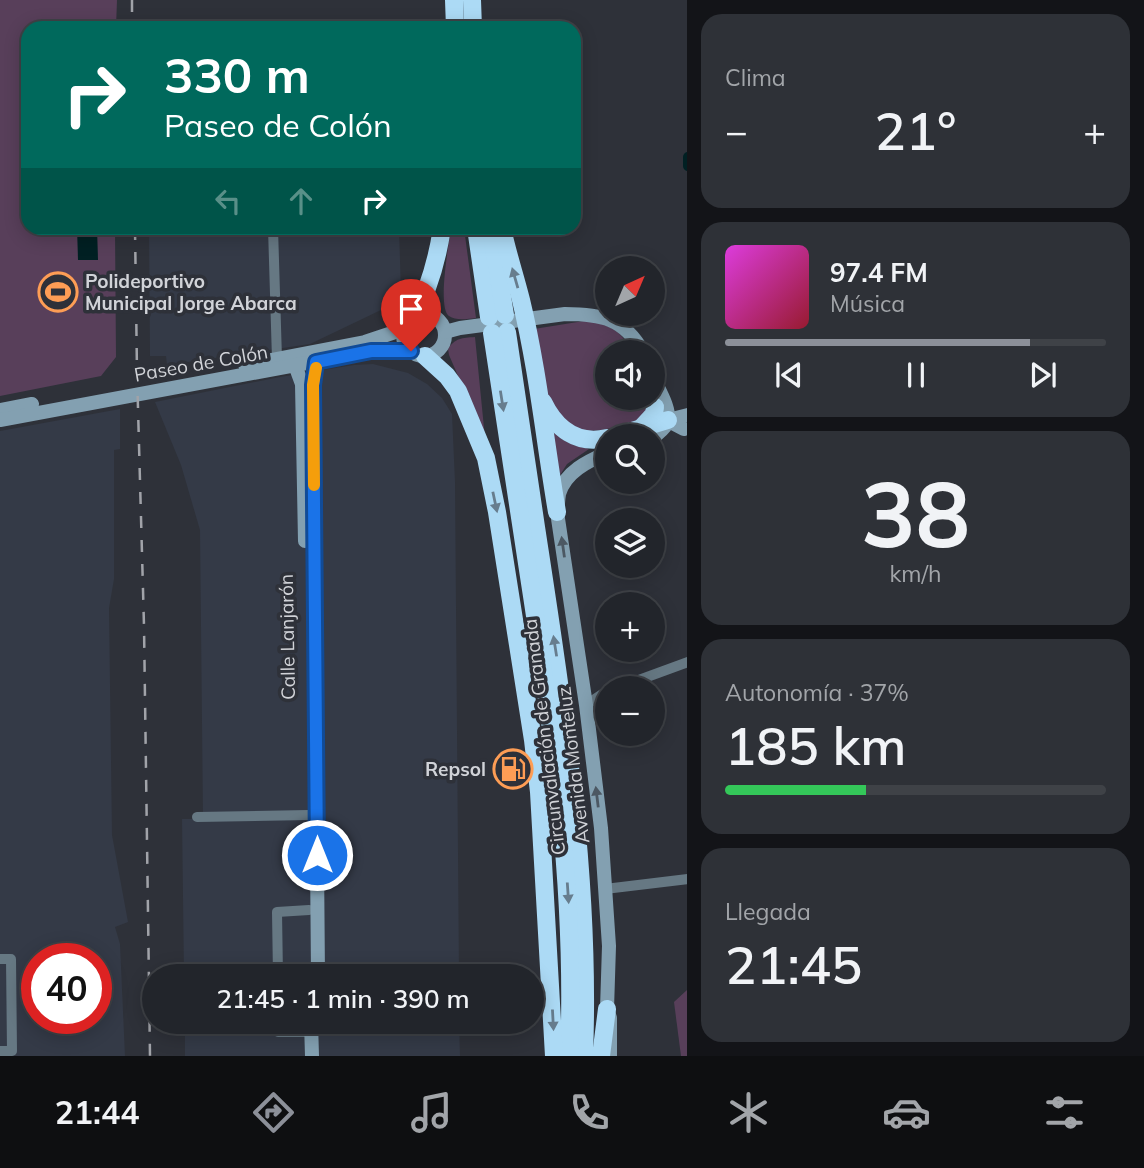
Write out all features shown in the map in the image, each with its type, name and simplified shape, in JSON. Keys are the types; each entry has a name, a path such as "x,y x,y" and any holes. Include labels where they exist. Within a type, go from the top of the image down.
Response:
{"highway":[{"path":"472,0 473,21"},
{"path":"419,315 418,309 427,289 441,235"},
{"name":"Circunvalación de Granada","path":"478,235 498,324 556,653 579,842 586,958 584,1056"},
{"name":"Circunvalación de Granada","path":"492,235 498,324 564,843 569,909 569,1056"},
{"path":"504,235 521,301 539,392 558,512"},
{"path":"418,353 447,376 458,391 486,457 497,512 539,792 554,1056"},
{"path":"539,392 547,410 561,427 585,440 595,439"},
{"path":"651,424 653,414 662,414"},
{"path":"601,1056 607,1009"}],"street":[{"path":"273,235 276,359"},
{"path":"445,332 565,314 582,314 601,316 618,323 636,340"},
{"path":"419,315 433,316 443,325 445,339 438,351 418,353 404,341 404,330 412,318 419,315"},
{"name":"Paseo de Colón","path":"173,383 365,342 404,330"},
{"name":"Paseo de Colón","path":"0,420 173,383 371,351 418,353"},
{"name":"Calle Lanjarón","path":"316,362 313,385 318,964"},
{"name":"Calle Lanjarón","path":"295,365 302,384 310,964"},
{"name":"Paseo de Colón","path":"0,410 104,396"},
{"path":"661,410 662,414 686,424 678,433 665,437"},
{"name":"Avenida Monteluz","path":"595,458 574,472 565,482 559,495 558,512 601,828 609,946 607,1009 610,1018 610,1056"},
{"path":"649,676 687,662"},
{"path":"586,705 595,699"},
{"path":"197,817 309,815"},
{"path":"605,889 687,879"},
{"path":"278,964 277,912 309,910"},
{"path":"0,959 11,959 12,1051 0,1051"},
{"path":"312,1056 313,1034"},
{"path":"315,1034 319,1056"}],"shaded area":[{"name":"Polideportivo Municipal Jorge Abarca","path":"0,0 117,0 116,21 21,21 21,235 115,235 116,357 101,376 0,396"},
{"path":"328,19 366,21 328,21"},
{"path":"77,235 97,235 98,260 78,260"},
{"path":"149,235 399,235 401,292 381,310 310,344 167,365 166,356 150,356"},
{"path":"450,235 465,235 476,318 455,319 449,316 444,301"},
{"path":"584,321 613,329 625,340 595,340 595,410 648,410 646,413 626,424 595,424 595,431 571,427 557,411 546,390 534,329"},
{"path":"475,337 485,438 448,349 459,339"},
{"path":"373,364 408,373 427,384 442,398 452,414 455,482 459,964 184,964 182,819 203,819 200,530 181,465 155,402 354,365"},
{"path":"120,409 120,449 114,450 114,579 109,608 112,835 128,922 115,927 120,944 125,1056 0,1056 0,431"},
{"path":"552,431 569,443 589,449 567,464 560,475"},
{"path":"687,990 687,1056 681,1056 674,1002"},
{"path":"185,1034 459,1034 460,1056 185,1056"}],"railway":[{"path":"132,0 132,21"},
{"path":"135,235 150,1056"}],"slow traffic":[{"path":"314,485 313,385 316,368"}],"place":[{"name":"Polideportivo Municipal Jorge Abarca","path":"58,292"},
{"name":"Repsol","path":"513,769"}],"route":[{"path":"317,855 313,385 316,362 371,351 411,351"}]}
